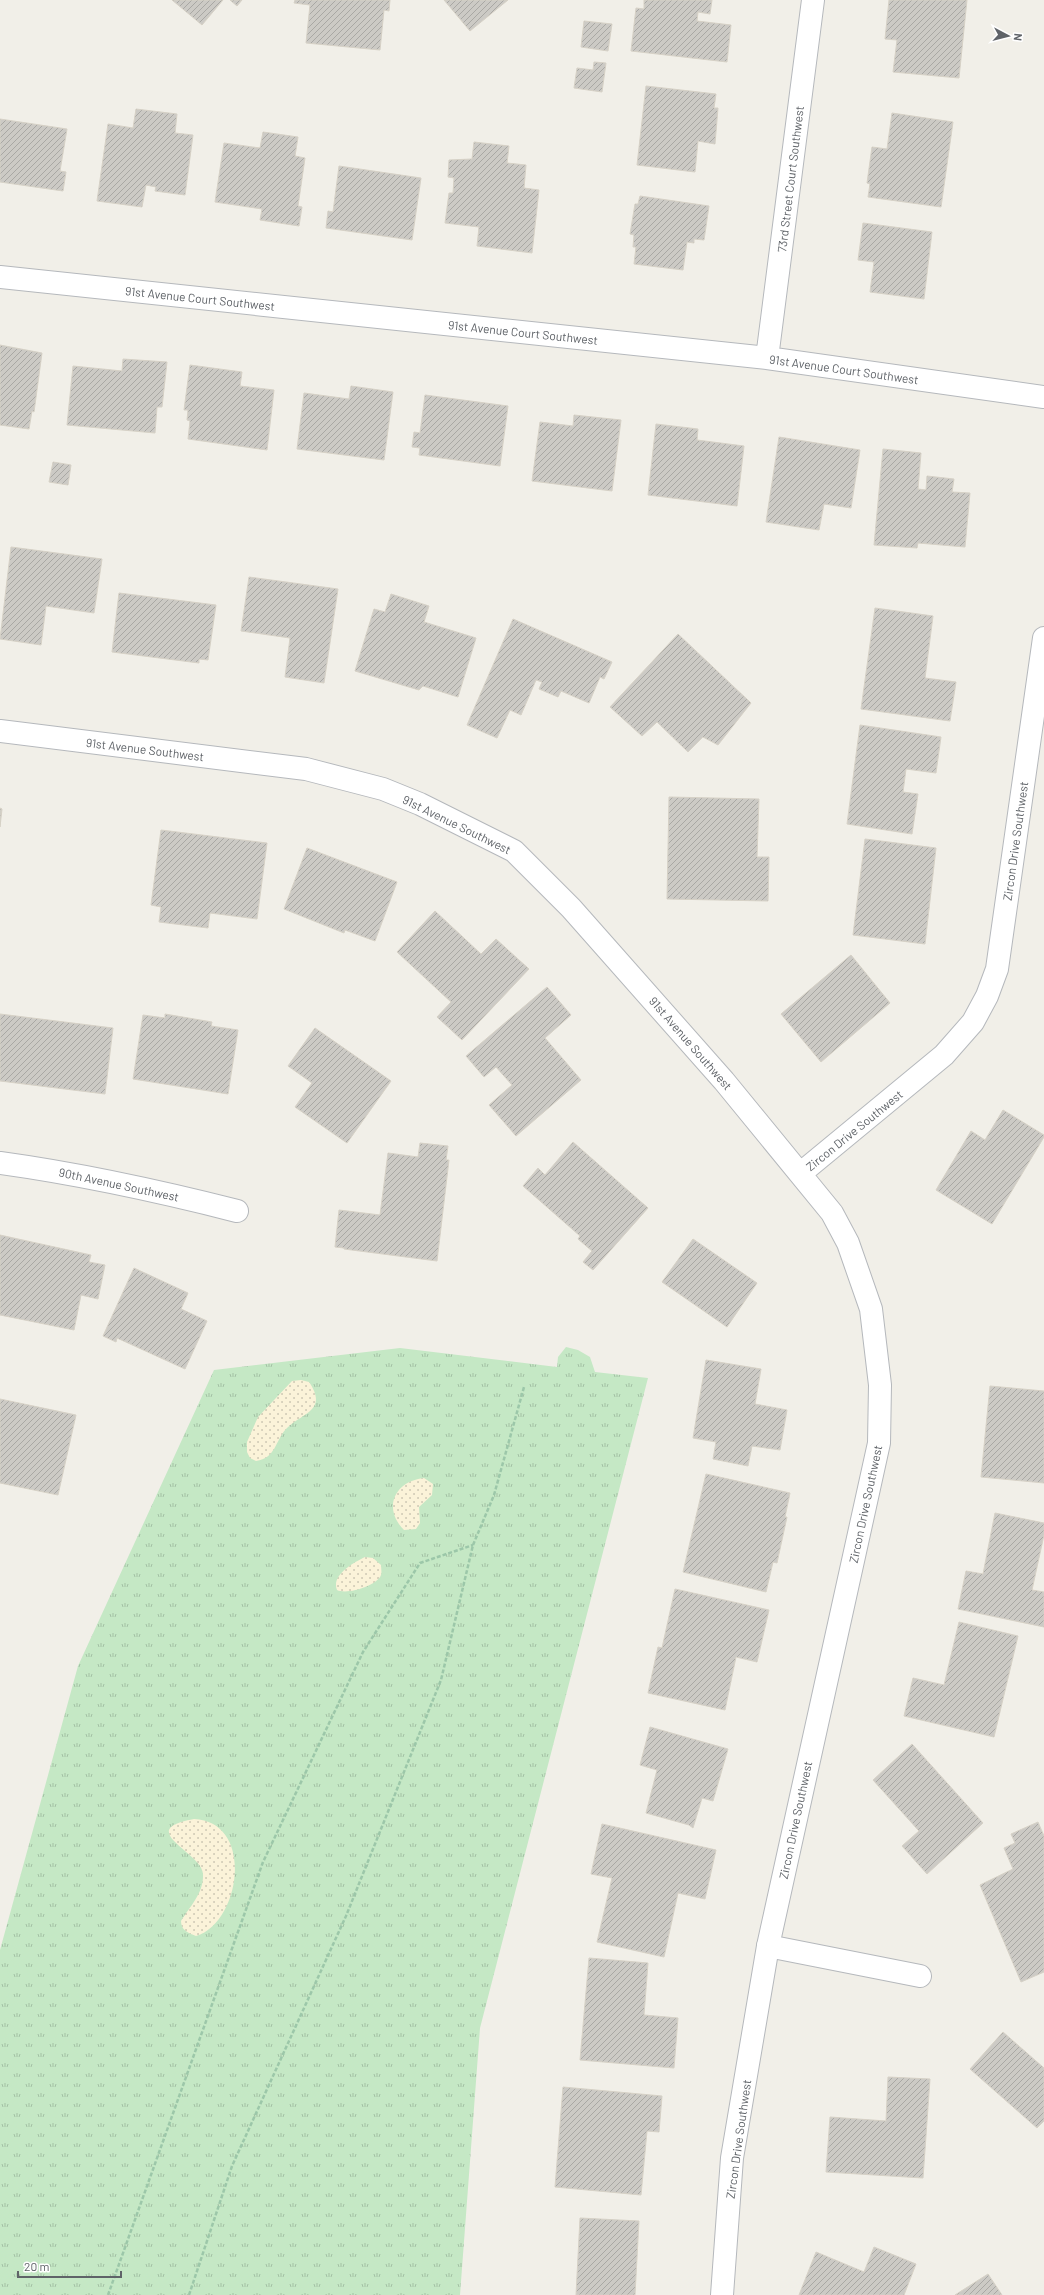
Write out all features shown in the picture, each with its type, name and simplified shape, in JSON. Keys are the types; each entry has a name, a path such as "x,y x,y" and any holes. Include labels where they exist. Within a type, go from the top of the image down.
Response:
{"street":[{"name":"73rd Street Court Southwest","path":"767,358 813,0"},
{"name":"91st Avenue Court Southwest","path":"0,277 767,358 1044,397"},
{"name":"Zircon Drive Southwest","path":"722,2295 732,2158 768,1946 879,1443 880,1385 870,1310 866,1295 848,1243 832,1213 801,1173 944,1055 973,1022 987,996 996,969 1044,638"},
{"name":"91st Avenue Southwest","path":"0,731 306,769 345,777 383,789 420,804 514,851 571,908 724,1081 801,1173"},
{"name":"90th Avenue Southwest","path":"0,1163 60,1171 122,1183 237,1211"},
{"path":"768,1946 920,1976"}],"path":[{"path":"189,2295 232,2166 346,1916 441,1680 473,1546 494,1496 524,1387"},
{"path":"108,2295 263,1862 363,1652 420,1563 473,1546"}],"green space":[{"path":"566,1347 578,1350 590,1357 595,1372 648,1378 480,2028 460,2295 0,2295 0,1950 78,1666 214,1370 400,1348 557,1367 558,1357"}],"sand":[{"path":"301,1380 309,1382 314,1392 316,1399 311,1410 286,1429 268,1456 256,1461 250,1458 247,1452 247,1442 258,1417 292,1381"},
{"path":"424,1478 433,1484 432,1495 419,1507 420,1523 416,1529 404,1530 397,1522 394,1513 393,1505 395,1497 399,1490 406,1484 414,1480"},
{"path":"365,1557 373,1558 381,1565 381,1575 378,1579 368,1586 354,1590 337,1590 337,1579 344,1570"},
{"path":"194,1819 214,1824 227,1837 233,1854 235,1874 231,1894 223,1913 211,1928 196,1936 182,1927 181,1921 199,1893 203,1881 203,1874 200,1866 175,1842 170,1835 170,1829 177,1824"}],"building":[{"path":"172,0 223,0 202,25"},
{"path":"230,0 242,0 237,6"},
{"path":"295,0 390,0 389,11 384,10 380,50 306,43 310,5 294,3"},
{"path":"444,0 508,0 470,31"},
{"path":"644,0 712,0 710,14 698,12 697,21 731,25 727,62 631,51 636,8 644,9"},
{"path":"889,0 967,0 959,78 893,72 897,40 885,39"},
{"path":"584,21 612,24 608,51 581,47"},
{"path":"594,62 606,63 602,92 574,88 577,68 593,70"},
{"path":"646,86 716,94 714,108 718,108 715,144 698,141 695,172 637,165"},
{"path":"136,109 177,114 175,133 193,135 185,195 155,191 156,187 146,185 142,207 97,201 108,124 133,128"},
{"path":"892,113 953,122 941,207 868,197 870,184 867,183 872,147 887,149"},
{"path":"0,119 67,129 60,171 66,172 63,191 0,182"},
{"path":"263,132 298,137 295,156 305,158 298,206 302,207 299,226 260,220 262,209 215,202 224,143 260,148"},
{"path":"474,142 509,146 507,163 526,165 524,188 539,190 532,253 477,246 479,227 445,223 449,193 453,193 454,178 448,177 449,160 472,159"},
{"path":"339,166 421,178 412,240 326,228 328,211 333,212"},
{"path":"640,196 709,206 704,240 694,239 694,243 687,242 683,270 634,264 636,247 633,247 634,235 630,234 635,204 638,204"},
{"path":"863,223 932,232 924,299 870,292 874,262 858,260"},
{"path":"0,345 42,353 34,412 32,411 29,429 0,425"},
{"path":"123,359 167,362 162,407 157,407 155,433 67,425 73,366 122,371"},
{"path":"190,365 242,372 240,386 274,390 267,450 188,439 190,421 187,420 188,410 184,410"},
{"path":"351,386 393,392 384,460 297,449 304,393 349,399"},
{"path":"425,395 508,406 500,466 419,455 420,448 412,447 414,432 420,433"},
{"path":"574,415 621,420 612,491 532,481 540,422 573,426"},
{"path":"656,424 698,429 697,440 744,446 737,506 648,495"},
{"path":"779,437 860,450 851,508 824,504 819,530 766,522"},
{"path":"883,449 921,453 918,489 926,490 927,476 954,479 952,492 970,493 965,547 918,543 917,548 874,545"},
{"path":"53,462 71,465 68,485 49,482"},
{"path":"11,547 102,559 94,613 46,606 41,645 0,639"},
{"path":"249,577 338,589 324,683 285,677 290,638 241,631"},
{"path":"119,593 216,605 208,660 199,659 199,663 112,652"},
{"path":"391,594 429,606 424,622 476,638 458,697 423,686 419,690 355,671 374,609 385,612"},
{"path":"875,608 933,616 925,678 956,682 950,721 861,709"},
{"path":"513,619 612,662 604,679 600,677 589,703 561,691 558,697 539,689 542,682 536,680 521,715 510,710 497,738 467,725"},
{"path":"678,634 751,703 718,745 703,737 688,752 657,722 642,736 610,707"},
{"path":"860,725 941,737 936,773 906,769 903,792 918,794 912,834 847,824"},
{"path":"669,797 759,799 757,857 769,857 768,901 667,899"},
{"path":"0,808 2,809 0,827"},
{"path":"161,830 267,843 257,919 210,913 208,928 159,922 161,907 151,905"},
{"path":"865,839 936,848 925,944 853,935"},
{"path":"307,848 397,882 375,941 345,930 344,933 284,909"},
{"path":"435,911 481,954 496,939 529,969 462,1040 437,1017 451,1002 397,952"},
{"path":"851,955 890,1003 821,1062 781,1014"},
{"path":"547,987 571,1015 545,1038 581,1080 516,1136 489,1105 512,1085 496,1067 484,1077 466,1056"},
{"path":"0,1014 113,1028 105,1094 0,1081"},
{"path":"165,1014 212,1022 211,1026 238,1030 228,1094 133,1079 143,1015 165,1018"},
{"path":"315,1028 391,1081 347,1143 295,1107 312,1083 288,1066"},
{"path":"1003,1110 1044,1135 1044,1137 992,1224 936,1190 971,1131 985,1140"},
{"path":"573,1142 648,1208 593,1270 583,1262 592,1251 578,1239 580,1236 523,1186 538,1168 545,1175"},
{"path":"420,1143 448,1146 446,1160 449,1160 437,1261 335,1247 339,1210 380,1215 388,1153 418,1157"},
{"path":"0,1235 91,1255 89,1262 105,1265 98,1299 81,1295 74,1330 0,1315"},
{"path":"693,1239 757,1283 727,1327 662,1282"},
{"path":"134,1268 188,1293 181,1309 207,1321 185,1369 117,1338 116,1342 103,1336"},
{"path":"706,1360 761,1369 755,1404 787,1410 780,1450 752,1446 748,1466 713,1459 716,1442 693,1438"},
{"path":"990,1386 1044,1391 1044,1483 981,1477"},
{"path":"0,1399 76,1415 58,1495 0,1483"},
{"path":"706,1474 790,1493 785,1517 787,1517 777,1563 773,1562 766,1592 683,1572"},
{"path":"995,1513 1044,1523 1044,1535 1032,1590 1044,1592 1044,1627 958,1609 966,1571 983,1574"},
{"path":"675,1589 769,1610 757,1662 736,1657 725,1710 648,1693 658,1647 662,1648"},
{"path":"959,1622 1018,1636 994,1737 904,1716 913,1678 944,1685"},
{"path":"650,1727 728,1749 713,1801 702,1798 693,1828 689,1825 646,1813 657,1770 640,1765"},
{"path":"912,1744 983,1823 927,1874 902,1846 919,1831 873,1780"},
{"path":"1038,1822 1044,1836 1044,1972 1021,1982 980,1885 1013,1869 1004,1848 1015,1843 1011,1834"},
{"path":"602,1824 716,1850 705,1899 678,1893 664,1957 597,1942 612,1878 591,1874"},
{"path":"589,1958 648,1963 644,2015 678,2018 674,2068 580,2060"},
{"path":"1003,2032 1044,2068 1044,2121 1037,2128 970,2069"},
{"path":"888,2077 930,2079 923,2178 826,2172 830,2117 886,2121"},
{"path":"563,2087 662,2096 659,2132 647,2131 641,2195 555,2187"},
{"path":"580,2218 639,2221 635,2295 576,2295"},
{"path":"874,2247 916,2264 904,2295 799,2295 816,2252 864,2272"},
{"path":"988,2274 1002,2295 955,2295"}]}
